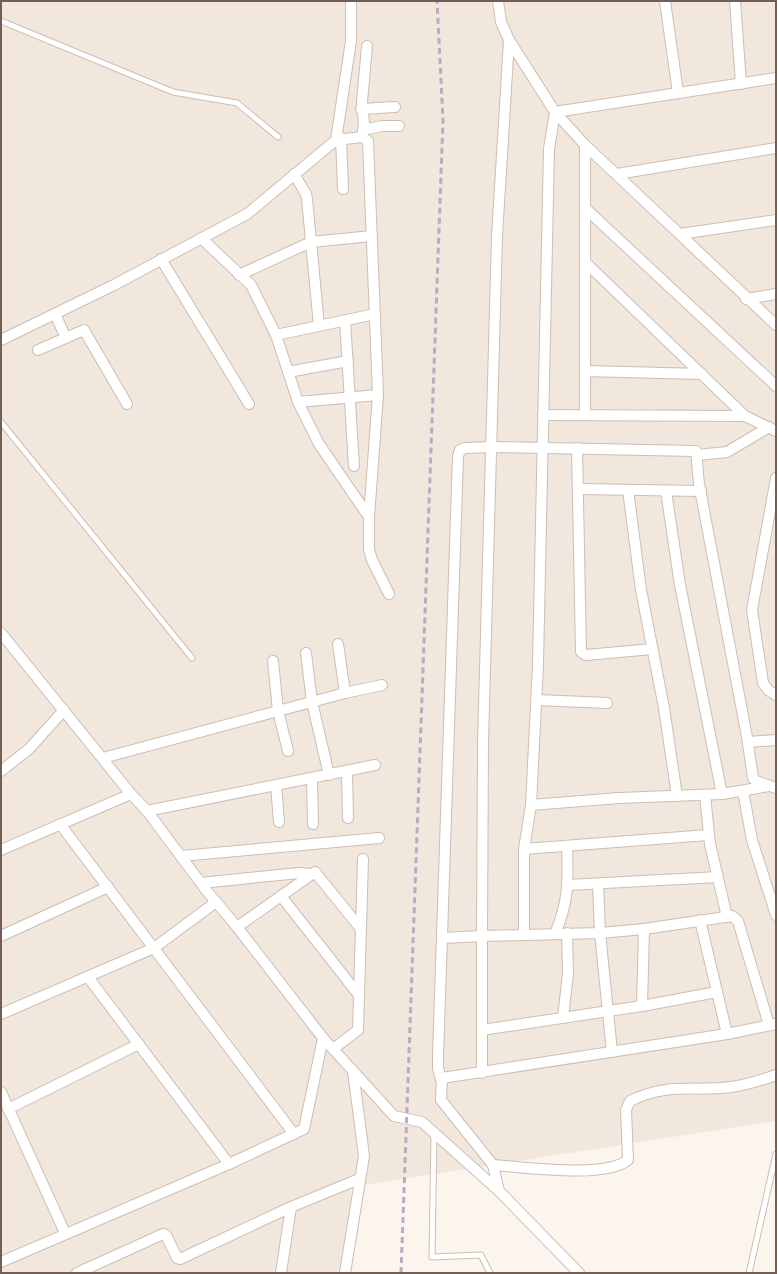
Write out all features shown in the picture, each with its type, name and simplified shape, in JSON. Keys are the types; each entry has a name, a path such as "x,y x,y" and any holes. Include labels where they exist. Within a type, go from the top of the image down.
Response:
{"street":[{"path":"343,190 338,139 351,41 351,1"},
{"path":"498,1 501,22 510,40 555,112 585,145 776,326"},
{"path":"665,1 678,93"},
{"path":"735,1 741,84"},
{"path":"482,1073 483,742 497,236 510,40"},
{"path":"367,46 361,109 363,134 368,141 378,395 369,517 370,555 389,594"},
{"path":"555,112 776,78"},
{"path":"361,109 395,107"},
{"path":"524,935 524,849 531,805 537,700 548,149 555,112"},
{"path":"1,340 247,214 338,139 363,134 382,126 399,126"},
{"path":"585,145 585,415"},
{"path":"617,174 776,148"},
{"path":"294,174 306,194 319,326"},
{"path":"585,208 776,386"},
{"path":"680,234 776,220"},
{"path":"239,275 311,242 372,236"},
{"path":"201,238 251,285 276,335 298,402 319,444 369,517"},
{"path":"161,259 249,404"},
{"path":"585,262 745,416 772,429"},
{"path":"746,299 776,294"},
{"path":"54,314 66,338"},
{"path":"276,335 375,314"},
{"path":"345,320 354,466"},
{"path":"38,350 84,330 86,331 127,404"},
{"path":"288,372 348,361"},
{"path":"585,372 702,374"},
{"path":"298,402 378,395"},
{"path":"543,415 745,416"},
{"path":"697,455 726,452 772,429"},
{"path":"499,1191 493,1165 441,1100 441,1080 438,1068 458,456 460,450 465,448 492,447 696,451 701,491 748,742 753,778 756,781 773,787"},
{"path":"577,448 581,652 586,655 652,649"},
{"path":"776,478 752,610 763,683 768,690 776,695"},
{"path":"579,489 701,491"},
{"path":"628,490 642,590 677,796"},
{"path":"666,491 680,585 722,794"},
{"path":"1,633 131,794 147,811 201,883 333,1050 394,1116 420,1121 434,1132 499,1191 579,1273"},
{"path":"338,644 345,693"},
{"path":"306,653 312,702 329,775"},
{"path":"273,662 278,711 288,751"},
{"path":"103,758 345,693 382,685"},
{"path":"537,700 607,703"},
{"path":"1,771 29,749 64,710"},
{"path":"748,742 776,740"},
{"path":"147,811 375,765"},
{"path":"347,771 348,818"},
{"path":"312,778 313,824"},
{"path":"276,785 279,822"},
{"path":"531,805 722,794 773,787"},
{"path":"743,791 752,840 776,915"},
{"path":"1,850 131,794"},
{"path":"705,795 708,835 727,917"},
{"path":"60,824 294,1134"},
{"path":"524,849 708,835"},
{"path":"181,856 380,838"},
{"path":"555,934 563,916 568,885 567,846"},
{"path":"333,1050 358,1030 363,859"},
{"path":"201,883 299,873 310,874 317,872 361,929"},
{"path":"237,927 310,874"},
{"path":"568,885 718,877"},
{"path":"598,884 600,933 612,1052"},
{"path":"1,936 108,887"},
{"path":"281,896 358,994"},
{"path":"1,1014 154,948 216,902"},
{"path":"441,1080 445,1076 482,1073 727,1034 772,1024 738,921 732,916 644,930 600,933 442,938"},
{"path":"700,920 727,1034"},
{"path":"642,1006 644,930"},
{"path":"563,1018 568,970 567,933"},
{"path":"88,976 229,1164"},
{"path":"482,1030 642,1006 717,992"},
{"path":"1,1262 65,1233 229,1164 304,1128 323,1038"},
{"path":"8,1109 139,1044"},
{"path":"345,1273 364,1151 357,1113 353,1072"},
{"path":"493,1165 586,1170 607,1168 628,1160 626,1110 630,1101 641,1095 669,1088 730,1087 776,1075"},
{"path":"1,1092 65,1233"},
{"path":"77,1273 163,1234 166,1235 177,1258 180,1259 291,1207 359,1179"},
{"path":"281,1273 291,1207"}],"lane":[{"path":"1,21 173,92 237,103 278,137"},
{"path":"1,422 192,658"},
{"path":"434,1132 432,1257 481,1255 490,1273"},
{"path":"749,1273 776,1154"}],"shaded area":[{"path":"1,1 776,1 776,1121 351,1187 348,1273 1,1273"}],"railway":[{"path":"401,1273 443,120 437,1"}]}
